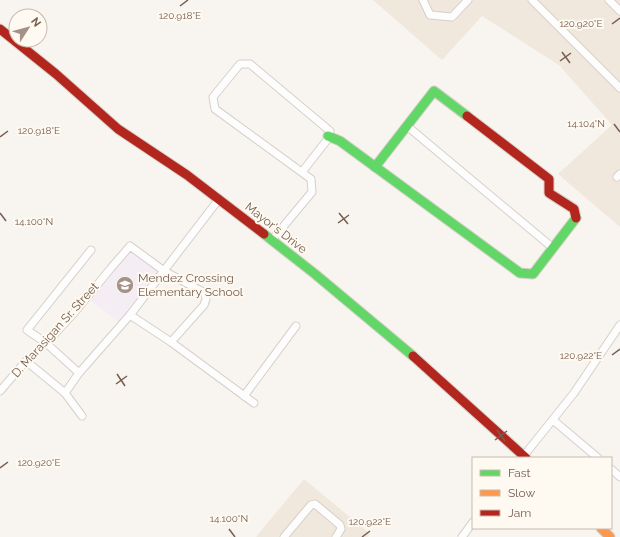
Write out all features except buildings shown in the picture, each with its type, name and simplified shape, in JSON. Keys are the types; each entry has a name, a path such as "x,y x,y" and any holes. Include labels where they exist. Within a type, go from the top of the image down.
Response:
{"street":[{"path":"423,0 430,15 452,17 468,0"},
{"path":"532,0 620,88"},
{"path":"609,0 620,11"},
{"name":"Mayor's Drive","path":"0,29 56,74 118,129 187,175 272,240 407,351 524,457"},
{"path":"272,240 312,192 311,179 215,109 213,97 240,64 250,64 330,131 327,140 302,172"},
{"path":"328,136 340,141 375,167 520,273 533,274 576,218 574,209 549,193 549,179 434,91 375,167"},
{"path":"407,126 553,248"},
{"path":"65,393 79,373 130,315 219,200"},
{"name":"D. Marasigan Sr. Street","path":"0,391 26,361 46,343 74,313 130,246 164,271"},
{"path":"79,373 46,343 27,330 92,250"},
{"path":"164,271 204,294 206,299 204,305 171,342"},
{"path":"130,315 171,342 254,404"},
{"path":"524,457 574,393 620,325"},
{"path":"244,396 296,326"},
{"path":"26,361 65,393 82,416"},
{"path":"553,420 597,457"},
{"path":"612,470 620,477"},
{"path":"284,537 311,505 315,504 340,525 341,529 336,537"},
{"path":"462,537 472,523"},
{"path":"602,529 610,537"}],"shaded area":[{"path":"373,0 620,0 620,227 558,174 612,125 559,65 482,16 442,60"},
{"name":"Mendez Crossing Elementary School","path":"129,249 160,273 120,323 88,298"},
{"path":"304,479 370,534 368,537 256,537"}],"traffic: fast":[{"path":"375,167 434,91 467,116"},
{"path":"328,136 340,141 520,273 533,274 576,218"},
{"path":"264,234 315,274 413,356"}],"traffic: slow":[{"path":"602,529 610,537"}],"traffic: jam":[{"path":"0,29 56,74 118,129 187,175 264,234"},
{"path":"467,116 549,179 549,193 574,209 576,218"},
{"path":"413,356 525,457"}],"place":[{"name":"Mendez Crossing Elementary School","path":"125,285"}]}
